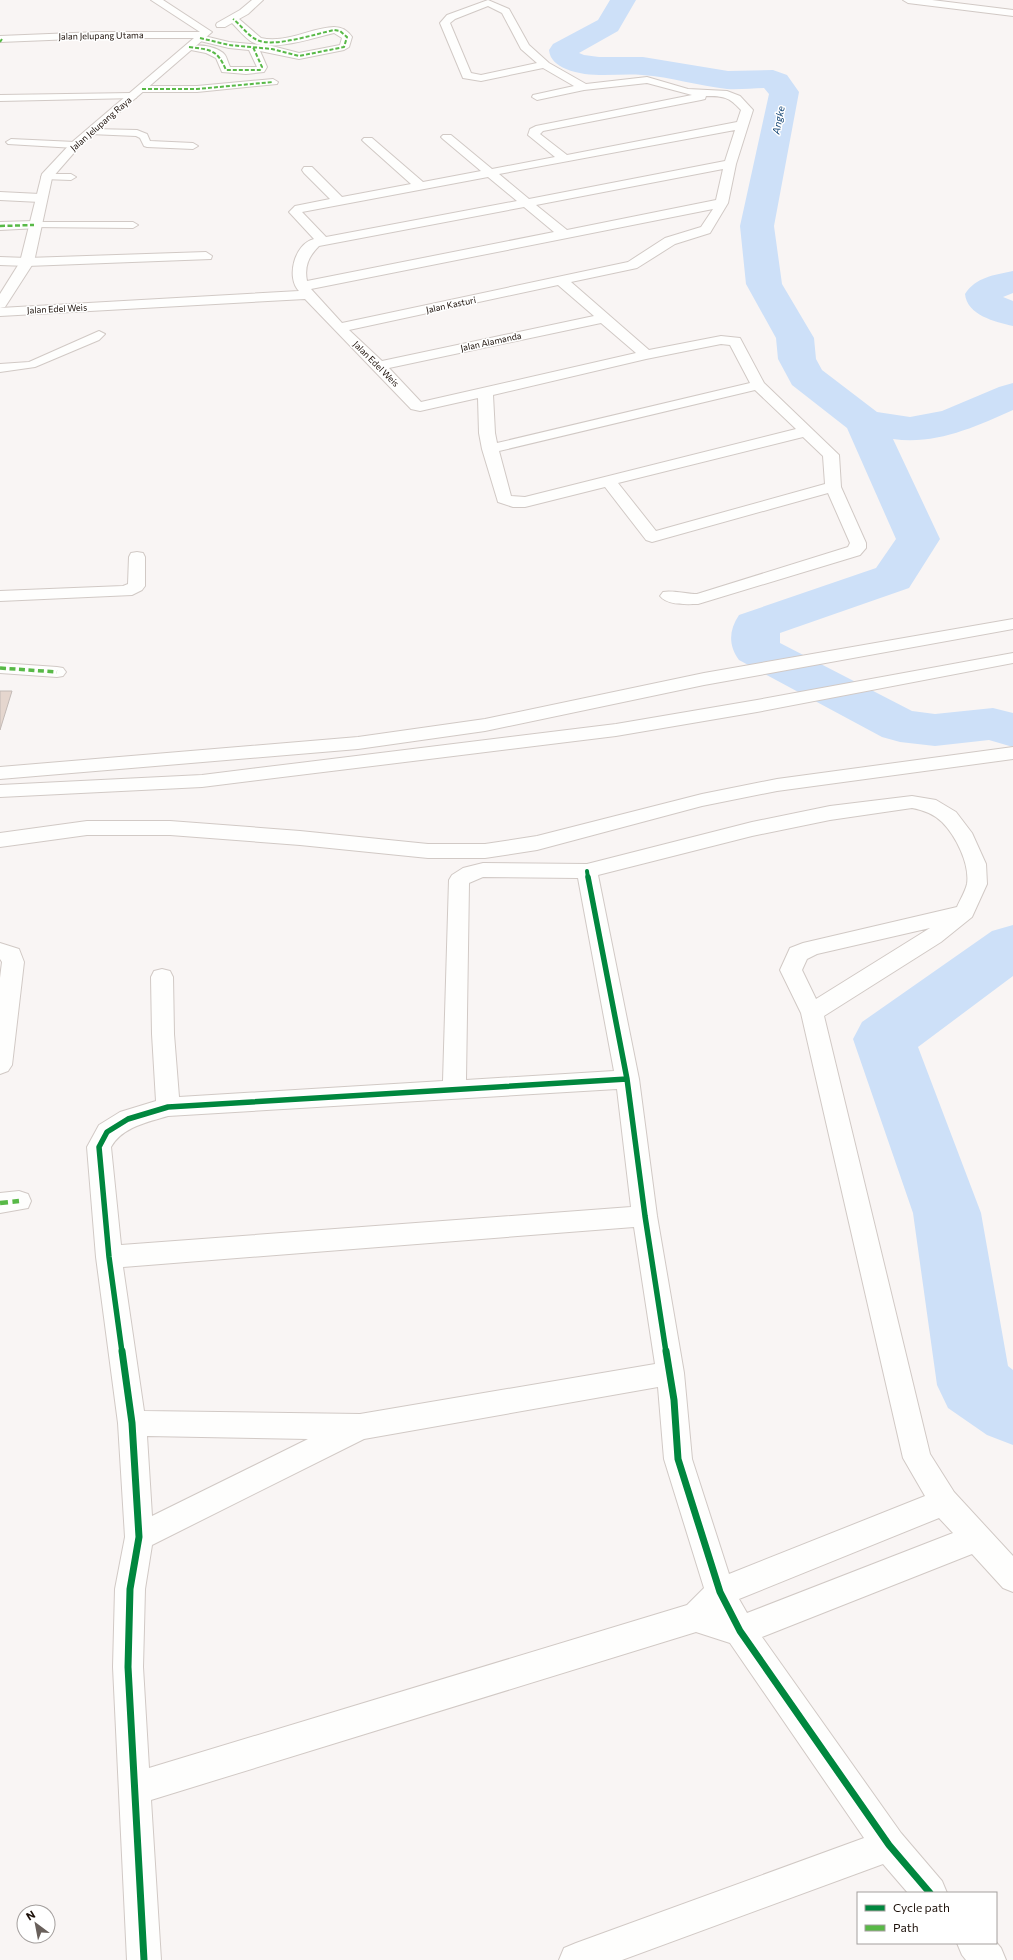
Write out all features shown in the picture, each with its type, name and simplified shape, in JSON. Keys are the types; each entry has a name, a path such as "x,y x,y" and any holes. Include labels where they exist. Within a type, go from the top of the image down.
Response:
{"main road":[{"path":"156,0 203,35 229,45 272,49 299,56 344,47 347,37 340,30 334,30 275,42 263,42 256,40 233,19"},
{"name":"Jalan Jelupang Raya","path":"0,304 27,262 40,198 46,177 75,146 93,132 203,35 244,12 258,0"},
{"path":"908,0 1013,13"},
{"path":"545,65 481,78 467,76 445,23 450,17 488,4 506,11 524,47 545,65 584,87"},
{"name":"Jalan Jelupang Utama","path":"1,40 98,35 203,35"},
{"path":"189,47 209,50 220,56 226,70 260,70 262,67 253,47"},
{"path":"538,97 584,87 647,80 687,92 722,93"},
{"path":"0,98 137,93 273,82"},
{"path":"564,158 534,135 534,131 540,128 722,93"},
{"name":"Jalan Kasturi","path":"339,328 632,265 670,241 706,230 722,203 730,164 747,110 736,98 722,93"},
{"path":"323,241 295,212 306,207 338,200 742,125"},
{"path":"447,137 490,171 526,204 564,234"},
{"path":"368,140 419,185"},
{"path":"722,203 564,234 305,291 298,273 301,259 315,243 730,164"},
{"path":"308,170 338,200"},
{"path":"0,196 40,198"},
{"path":"0,226 34,225"},
{"path":"0,261 27,262 206,256"},
{"path":"562,281 646,355"},
{"name":"Jalan Edel Weis","path":"0,312 305,291 339,328 379,366 416,406 426,406 646,355 730,340 736,341 758,385"},
{"name":"Jalan Alamanda","path":"379,366 604,318"},
{"path":"490,448 758,385 831,455 833,487 858,543 858,548 698,599 679,600 669,596"},
{"path":"484,392 487,433 490,448 504,499 513,502 525,502 609,482 807,431"},
{"path":"609,482 652,537 833,487"},
{"path":"0,596 126,591 136,586 137,557"},
{"path":"0,773 358,744 485,725 704,679 1013,624"},
{"path":"0,791 202,781 616,730 757,706 1013,658"},
{"path":"0,668 57,672"},
{"path":"0,840 87,828 170,828 300,838 428,851 485,850 537,843 702,800 777,785 1013,753"},
{"path":"454,1090 459,880 470,873 483,870 587,871 752,829 830,813 912,802 929,805 940,811 949,817 962,833 976,864 977,884 965,912 932,937 812,1013"},
{"path":"587,871 627,1079 645,1216 671,1373 678,1459 720,1592 740,1631 888,1846 929,1892"},
{"path":"965,912 811,948 798,954 791,970 812,1013 917,1458 944,1502 1013,1578"},
{"path":"0,951 11,955 13,962 2,1022 0,1065"},
{"path":"162,977 163,1034 168,1107"},
{"path":"144,1960 128,1667 130,1589 139,1538 132,1423 109,1257 99,1148 107,1132 128,1119 168,1107 627,1079"},
{"path":"109,1257 645,1216"},
{"path":"132,1423 360,1427 671,1373"},
{"path":"139,1538 360,1427"},
{"path":"134,1789 696,1617 720,1592 944,1502"},
{"path":"696,1617 740,1631 977,1538"},
{"path":"576,1960 888,1846"},
{"path":"975,1944 989,1960"}],"lane":[{"path":"93,132 137,133 144,136 147,144 194,146"},
{"path":"11,142 75,146"},
{"path":"46,177 71,177"},
{"path":"34,225 134,225"},
{"path":"0,368 31,365 95,338 99,334"}],"building":[{"path":"0,691 12,691 0,730"}],"waterway":[{"name":"Angke","path":"623,0 608,25 563,50 564,56 577,63 599,66 643,66 728,80 773,79 777,81 778,87 784,92 757,226 764,284 795,338 797,359 806,377 865,422"},
{"path":"1013,282 997,285 983,294 984,302 1013,315"},
{"path":"865,422 910,429 952,422 1013,395"},
{"path":"865,422 918,539 893,578 756,625 756,650 900,726 935,730 993,724 1013,731"},
{"path":"1013,946 884,1039 947,1213 974,1385 1013,1411"}],"marked path":[{"path":"200,38 229,45 272,49 299,56 344,47 347,37 340,31 334,30 282,41 263,42 254,38 233,19"},
{"path":"189,47 209,50 220,56 226,70 260,70 262,67 253,47"},
{"path":"142,89 197,89 273,82"},
{"path":"0,226 34,225"},
{"path":"0,668 57,672"},
{"path":"0,1203 19,1201"}],"cycle path":[{"path":"587,871 627,1079 645,1216 674,1400 678,1459 720,1592 740,1631 889,1845 929,1892"},
{"path":"144,1960 128,1667 130,1589 139,1537 132,1423 109,1257 99,1147 107,1132 128,1119 168,1107 627,1079"}]}
